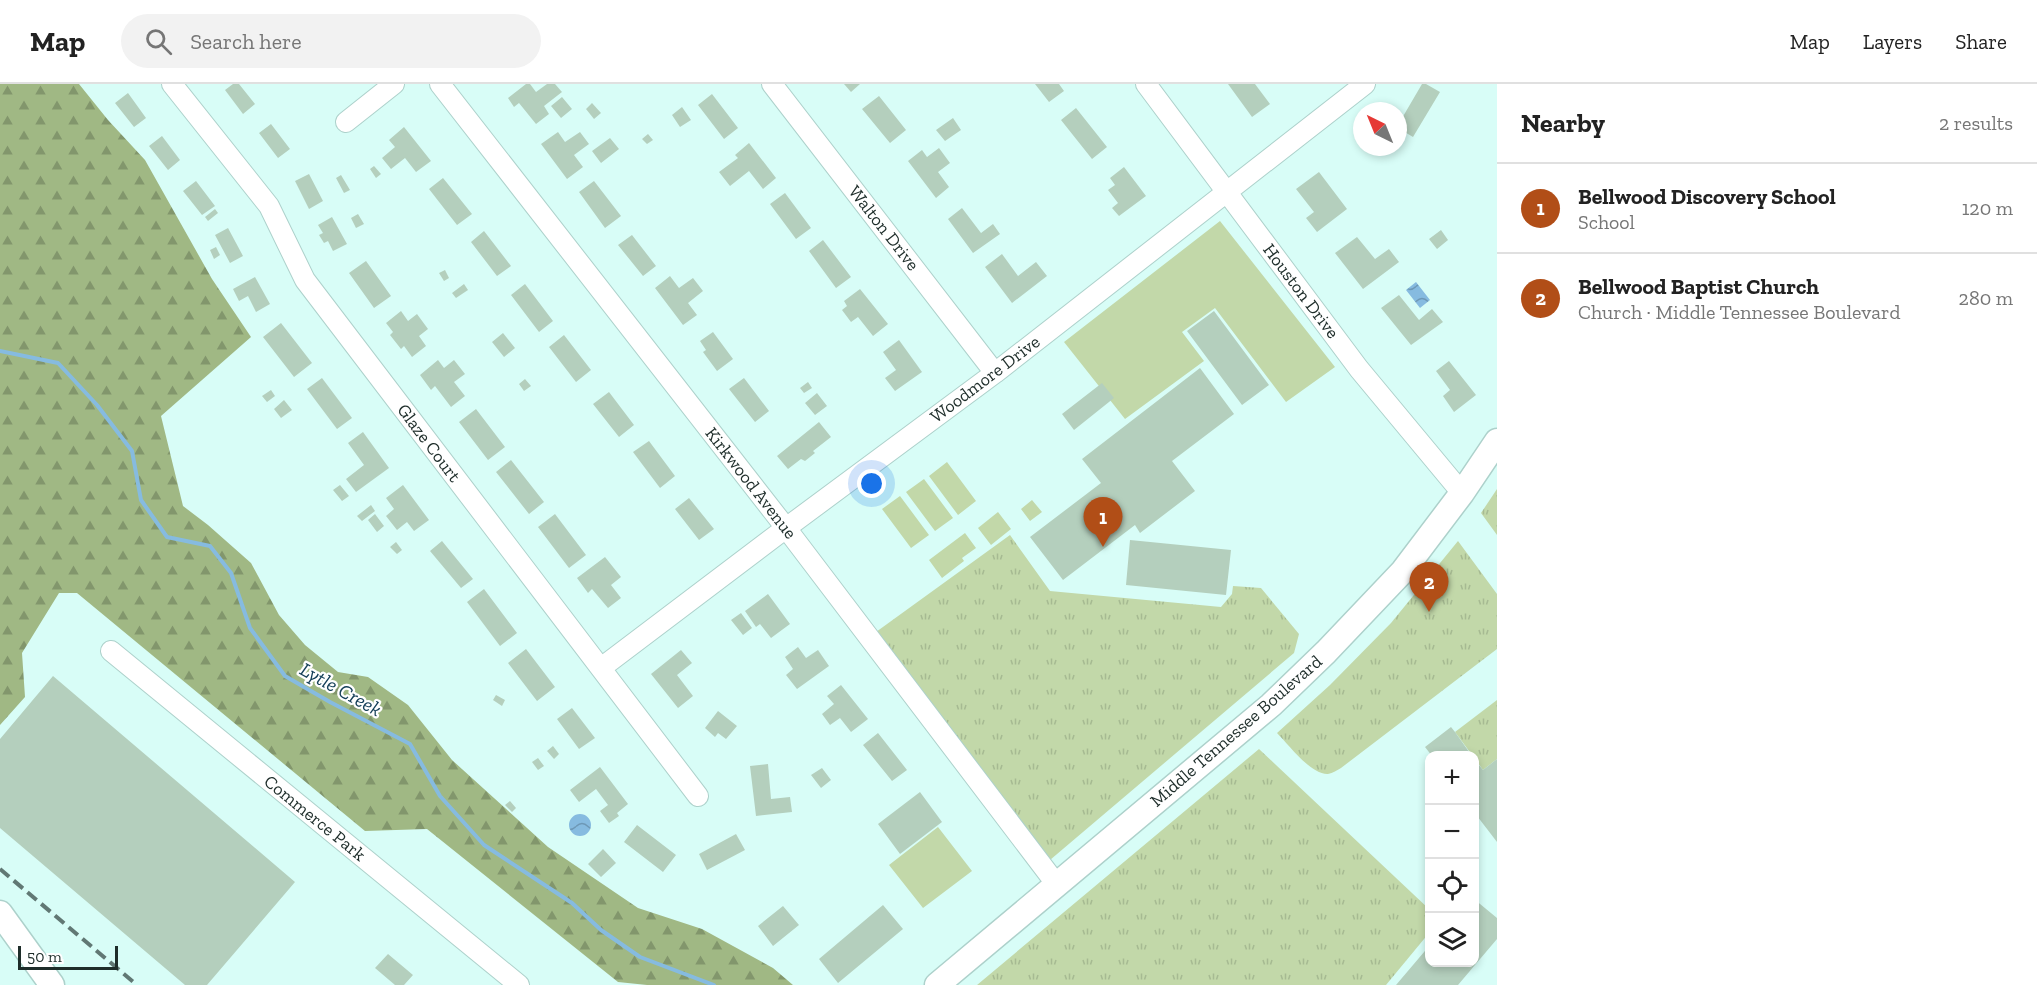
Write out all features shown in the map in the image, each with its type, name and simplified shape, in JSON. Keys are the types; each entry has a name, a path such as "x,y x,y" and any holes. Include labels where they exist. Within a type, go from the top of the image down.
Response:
{"main road":[{"name":"Middle Tennessee Boulevard","path":"937,985 1271,705 1326,652 1403,571 1462,493 1497,441"},
{"path":"0,913 52,985"}],"street":[{"name":"Glaze Court","path":"172,84 269,206 305,280 698,796"},
{"path":"346,122 394,84"},
{"name":"Kirkwood Avenue","path":"440,84 786,528 1057,885"},
{"name":"Walton Drive","path":"772,84 995,373"},
{"name":"Houston Drive","path":"1146,84 1359,369 1462,493"},
{"name":"Woodmore Drive","path":"601,668 995,373 1365,84"},
{"name":"Commerce Park","path":"111,651 519,985"}],"green space":[{"path":"0,84 79,84 145,160 212,279 251,337 161,416 183,506 251,563 279,615 305,645 338,672 368,677 408,705 452,760 548,847 638,908 702,929 773,968 793,985 647,985 618,982 427,829 365,831 77,593 59,593 22,653 25,697 0,725"},
{"path":"1220,221 1335,367 1286,402 1215,308 1182,332 1204,361 1125,419 1064,342"},
{"path":"947,462 976,501 958,515 929,476"},
{"path":"924,479 953,518 935,531 906,492"},
{"path":"1497,489 1497,535 1481,513"},
{"path":"900,496 929,535 911,548 882,509"},
{"path":"1032,500 1042,512 1030,521 1021,509"},
{"path":"998,512 1011,529 991,545 978,528"},
{"path":"965,533 976,548 962,558 964,561 942,578 929,560"},
{"path":"1010,535 1050,591 1221,607 1232,594 1233,586 1261,588 1299,634 1294,653 1050,860 876,632"},
{"path":"1458,541 1497,594 1497,649 1341,768 1328,774 1314,770 1277,733 1330,685 1391,623"},
{"path":"1497,700 1497,759 1483,770 1479,764 1479,751 1469,751 1455,732"},
{"path":"1259,749 1425,905 1425,938 1386,985 977,985"},
{"path":"938,827 972,871 923,908 889,865"}],"water":[{"path":"1416,282 1430,300 1420,308 1406,290"},
{"path":"576,814 584,814 591,821 591,829 584,836 576,836 569,829 569,821"}],"building":[{"path":"233,84 239,84 255,104 243,114 225,90"},
{"path":"526,84 530,84 536,92 547,84 555,84 562,92 544,106 549,114 536,124 519,103 514,107 508,98"},
{"path":"844,84 860,84 851,92"},
{"path":"1035,84 1059,84 1064,91 1049,102"},
{"path":"1228,84 1255,84 1270,104 1252,117"},
{"path":"1422,84 1440,92 1413,137 1407,133 1407,110"},
{"path":"128,93 146,118 134,127 115,103"},
{"path":"712,94 738,128 724,139 698,105"},
{"path":"879,96 906,130 890,143 862,109"},
{"path":"562,97 572,109 561,118 551,106"},
{"path":"592,103 601,113 594,119 586,109"},
{"path":"682,107 691,120 680,127 672,115"},
{"path":"1076,108 1107,147 1092,159 1061,120"},
{"path":"953,118 961,130 945,141 936,130"},
{"path":"271,124 290,149 278,158 259,133"},
{"path":"404,127 431,161 416,172 405,158 391,169 382,158 395,147 389,140"},
{"path":"558,132 565,142 580,132 589,144 574,155 583,167 567,179 541,144"},
{"path":"648,134 653,140 647,144 642,139"},
{"path":"162,136 180,160 168,170 149,146"},
{"path":"610,138 619,149 601,163 592,151"},
{"path":"749,143 776,178 763,189 749,171 730,186 719,172 738,158 735,155"},
{"path":"939,148 950,163 938,172 949,187 936,198 908,161 922,150 927,157"},
{"path":"374,166 381,174 376,178 370,169"},
{"path":"1124,167 1146,196 1119,216 1112,208 1118,203 1108,190 1115,185 1110,178"},
{"path":"1319,172 1347,209 1317,232 1306,218 1314,212 1296,189"},
{"path":"309,174 323,201 309,209 295,181"},
{"path":"341,175 350,190 344,193 336,178"},
{"path":"443,178 472,214 457,225 429,189"},
{"path":"196,181 215,206 202,215 183,191"},
{"path":"594,181 621,216 605,228 579,192"},
{"path":"785,193 811,228 796,239 770,204"},
{"path":"962,208 981,233 993,224 1000,234 973,253 948,219"},
{"path":"215,209 218,213 208,221 205,217"},
{"path":"358,214 364,224 356,228 351,218"},
{"path":"332,217 347,244 333,251 328,241 324,243 319,235 323,233 318,225"},
{"path":"228,228 243,256 230,263 215,235"},
{"path":"1441,230 1448,240 1437,249 1429,239"},
{"path":"484,231 511,266 497,276 471,242"},
{"path":"632,235 656,266 643,276 618,245"},
{"path":"1357,237 1375,259 1389,249 1399,262 1363,289 1335,253"},
{"path":"823,240 851,277 836,288 809,251"},
{"path":"216,247 220,255 214,259 210,250"},
{"path":"1002,254 1018,276 1036,262 1047,276 1012,303 985,267"},
{"path":"366,261 391,296 374,308 349,273"},
{"path":"445,270 449,278 444,281 439,273"},
{"path":"670,276 679,288 693,278 703,291 688,303 697,315 683,325 655,288"},
{"path":"255,277 270,304 256,312 248,296 239,301 233,289"},
{"path":"464,284 468,290 456,298 452,293"},
{"path":"525,284 553,321 539,332 511,295"},
{"path":"860,289 888,324 873,336 858,317 851,322 842,310 847,306 844,301"},
{"path":"1399,295 1419,320 1432,309 1443,322 1411,345 1381,308"},
{"path":"401,311 408,321 417,314 428,329 419,336 426,346 412,357 404,346 401,349 390,335 393,332 386,323"},
{"path":"1214,311 1269,385 1242,405 1187,331"},
{"path":"281,323 312,363 294,377 263,337"},
{"path":"713,332 733,359 717,371 703,352 706,350 700,341"},
{"path":"503,333 515,348 504,357 492,342"},
{"path":"564,335 591,370 576,382 549,347"},
{"path":"899,340 922,372 895,391 885,378 896,370 883,352"},
{"path":"438,360 444,368 454,360 465,374 454,382 465,396 451,407 435,386 431,390 420,375"},
{"path":"1449,361 1476,395 1454,412 1443,396 1450,390 1436,371"},
{"path":"1200,368 1234,414 1172,461 1195,491 1140,533 1135,525 1063,580 1030,537 1101,483 1082,459"},
{"path":"322,378 352,418 337,429 307,389"},
{"path":"744,378 769,411 755,422 729,389"},
{"path":"525,379 531,386 524,391 519,384"},
{"path":"808,382 812,388 804,393 800,388"},
{"path":"1102,383 1114,398 1074,430 1062,414"},
{"path":"271,390 275,396 267,402 262,396"},
{"path":"609,392 634,425 619,437 593,404"},
{"path":"817,393 827,406 815,415 805,403"},
{"path":"284,400 292,410 281,418 274,409"},
{"path":"476,409 505,447 488,460 459,422"},
{"path":"819,422 831,437 813,451 815,453 805,461 801,459 788,469 777,456"},
{"path":"363,432 389,468 356,492 346,479 364,465 348,443"},
{"path":"649,441 675,476 660,488 633,452"},
{"path":"511,460 544,502 529,514 496,472"},
{"path":"340,485 349,496 342,501 333,490"},
{"path":"403,485 429,520 414,531 407,522 397,530 386,516 394,509 386,498"},
{"path":"689,498 714,529 699,540 675,509"},
{"path":"371,505 375,511 362,521 357,516"},
{"path":"375,514 384,526 377,532 368,520"},
{"path":"555,514 586,555 569,568 538,527"},
{"path":"1130,540 1231,550 1226,595 1126,585"},
{"path":"442,541 473,579 461,588 430,551"},
{"path":"396,542 402,550 397,554 390,547"},
{"path":"605,557 621,577 611,585 621,598 608,608 592,589 588,593 577,578"},
{"path":"484,589 517,633 500,646 467,602"},
{"path":"768,594 790,624 771,638 760,624 756,627 745,611"},
{"path":"741,613 752,628 743,635 731,620"},
{"path":"798,647 806,658 818,650 829,666 797,689 786,675 793,669 785,657"},
{"path":"526,649 555,687 537,701 508,663"},
{"path":"681,650 692,663 677,675 693,696 678,708 651,674"},
{"path":"53,676 295,882 207,985 185,985 0,828 0,739"},
{"path":"841,685 868,719 851,732 840,718 830,725 822,714 834,704 827,696"},
{"path":"496,695 505,700 502,706 493,700"},
{"path":"572,708 595,738 579,749 557,719"},
{"path":"718,711 737,726 726,739 718,733 715,737 705,728"},
{"path":"1451,727 1468,751 1428,751 1425,747"},
{"path":"878,733 907,770 892,781 863,745"},
{"path":"553,746 559,754 554,759 547,751"},
{"path":"538,758 544,766 538,770 532,762"},
{"path":"1497,759 1497,842 1479,819 1479,765 1483,770"},
{"path":"768,764 771,799 790,797 792,812 756,816 750,766"},
{"path":"600,767 628,804 617,813 619,816 609,823 600,811 608,805 596,789 579,802 570,790"},
{"path":"822,768 831,780 821,788 811,775"},
{"path":"920,792 942,822 900,854 878,824"},
{"path":"510,801 516,808 512,812 505,805"},
{"path":"637,825 676,855 663,872 624,842"},
{"path":"736,834 745,850 707,870 699,854"},
{"path":"603,849 616,863 601,877 588,864"},
{"path":"1479,903 1497,918 1497,939 1479,960"},
{"path":"883,905 903,929 838,983 819,959"},
{"path":"783,906 799,925 773,946 758,926"},
{"path":"1425,951 1425,967 1473,967 1458,985 1396,985"},
{"path":"388,954 413,975 404,985 395,985 375,968"}],"waterway":[{"name":"Lytle Creek","path":"0,351 58,363 97,405 132,451 141,500 167,537 210,546 231,573 250,628 285,676 410,744 440,796 484,845 572,903 601,930 640,957 714,985"}],"railway":[{"path":"0,869 137,985"}],"place":[{"name":"Bellwood Discovery School","path":"1103,547"},
{"name":"Bellwood Baptist Church","path":"1429,612"}]}
